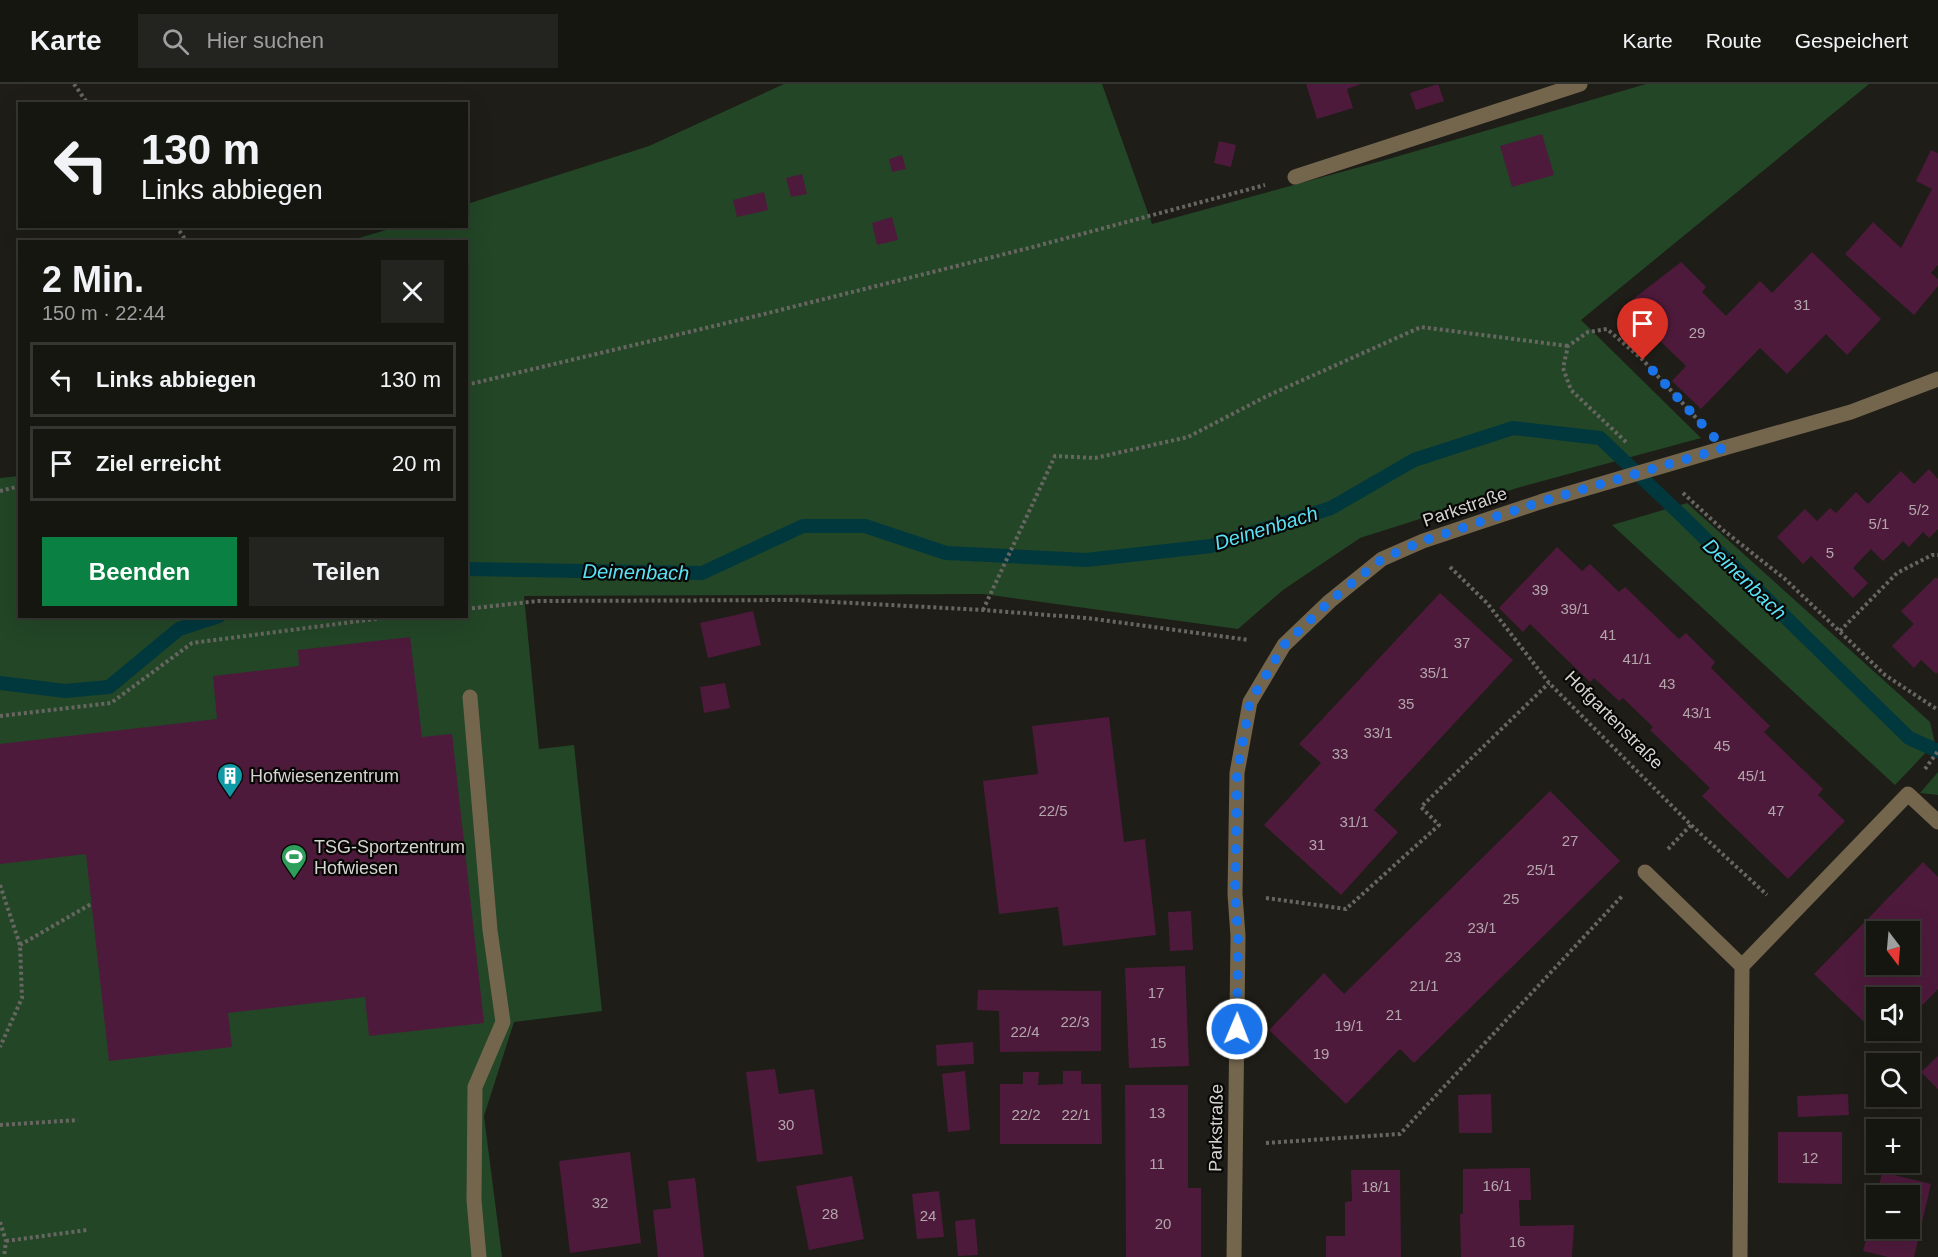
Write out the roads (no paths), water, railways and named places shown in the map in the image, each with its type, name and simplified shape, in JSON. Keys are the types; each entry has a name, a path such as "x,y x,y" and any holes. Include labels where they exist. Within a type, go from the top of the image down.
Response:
{"street":[{"path":"1295,177 1580,84"},
{"name":"Parkstraße","path":"1234,1257 1238,936 1235,894 1237,773 1250,702 1284,645 1330,601 1382,559 1423,541 1543,501 1851,412 1938,379"},
{"path":"470,697 490,930 502,1022 475,1087 474,1200 479,1257"},
{"path":"1740,1257 1742,966 1908,794 1938,822"},
{"path":"1645,872 1742,966"}],"waterway":[{"name":"Deinenbach","path":"468,569 702,573 803,526 865,526 946,553 1086,560 1211,546 1331,508 1414,460 1513,428 1600,438 1909,738 1938,751"},
{"name":"Deinenbach","path":"0,683 65,691 109,687 179,629 213,618"}],"place":[{"name":"Hofwiesenzentrum","path":"230,799"},
{"name":"TSG-Sportzentrum Hofwiesen","path":"294,880"}]}
